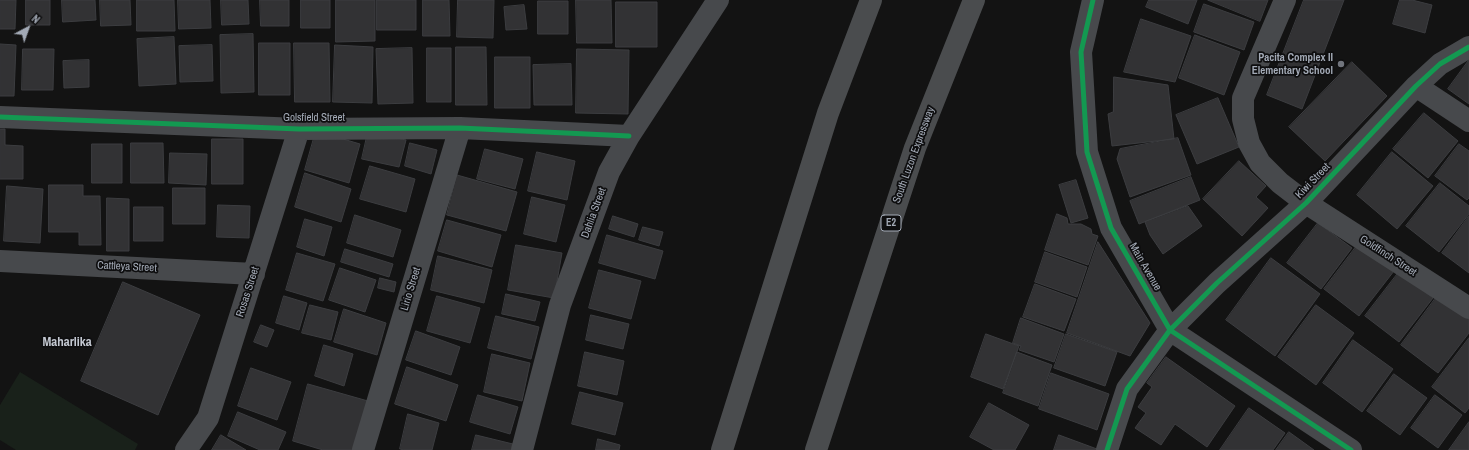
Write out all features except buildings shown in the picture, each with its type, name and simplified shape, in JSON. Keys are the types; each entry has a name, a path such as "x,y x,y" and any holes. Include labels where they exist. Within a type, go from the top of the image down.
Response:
{"highway":[{"path":"722,450 828,114 871,0"},
{"name":"South Luzon Expressway","path":"816,450 915,148 974,0"}],"street":[{"name":"Dahlia Street","path":"522,450 560,305 609,172 629,136 718,0"},
{"name":"Main Avenue","path":"1092,0 1081,52 1087,152 1111,228 1170,330 1351,450"},
{"name":"Goldfinch Street","path":"1285,0 1243,98 1243,119 1248,143 1260,163 1280,183 1306,203 1469,308"},
{"name":"Kiwi Street","path":"1107,450 1127,389 1170,330 1217,283 1306,203 1416,86 1440,64 1469,47"},
{"path":"1416,86 1469,121"},
{"name":"Golsfield Street","path":"0,117 299,129 460,128 629,136"},
{"name":"Lirio Street","path":"363,450 460,128"},
{"name":"Rosas Street","path":"186,450 208,418 299,129"},
{"name":"Cattleya Street","path":"0,261 254,274"}],"shaded area":[{"path":"20,372 138,444 135,450 16,450 0,440 0,405"}],"cycle path":[{"path":"1093,0 1081,52 1087,152 1111,228 1170,330 1351,450"},
{"path":"1107,450 1127,389 1170,330 1217,283 1306,203 1416,86 1440,64 1469,47"},
{"path":"0,117 299,129 460,128 629,136"}],"place":[{"name":"Pacita Complex II Elementary School","path":"1341,64"}],"district":[{"name":"Maharlika","path":"67,343"}]}
